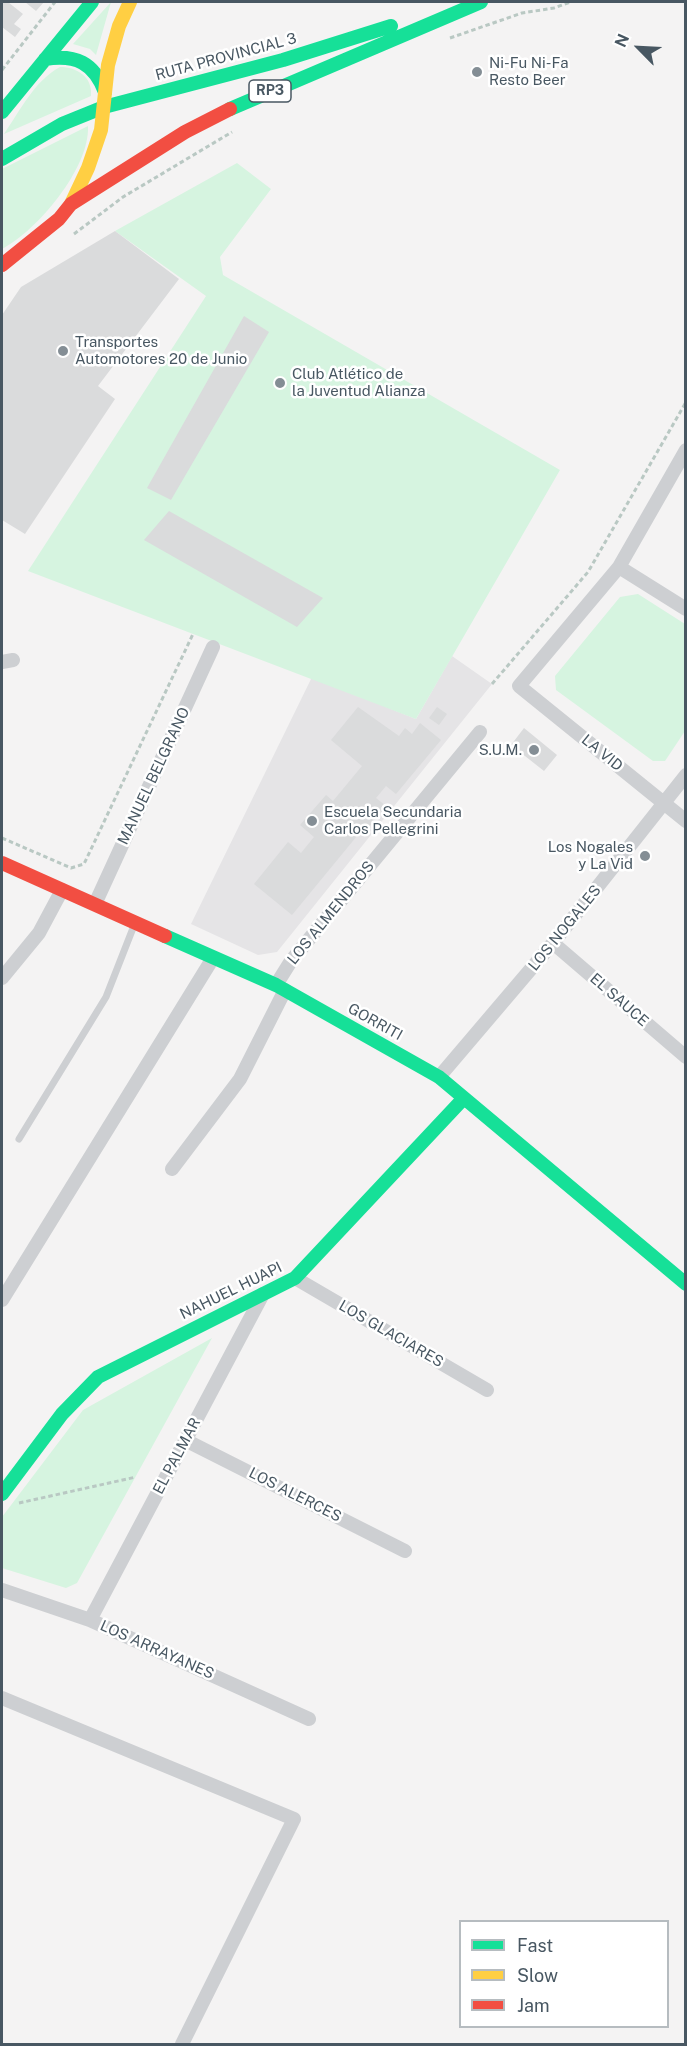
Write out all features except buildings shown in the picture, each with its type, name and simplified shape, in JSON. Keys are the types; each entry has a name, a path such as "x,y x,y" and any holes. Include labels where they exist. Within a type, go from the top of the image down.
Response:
{"main road":[{"path":"2,112 92,2"},
{"path":"70,204 88,168 101,129 108,64 119,26 130,2"},
{"name":"RUTA PROVINCIAL 3","path":"2,159 105,100 283,60 466,2"},
{"name":"RP3","path":"2,265 59,219 70,204 185,132 238,105 481,2"},
{"path":"45,58 78,58 100,75 105,100"},
{"name":"GORRITI","path":"2,864 280,988 440,1077 686,1284"},
{"name":"NAHUEL HUAPI","path":"6,1500 62,1414 98,1377 295,1278 464,1098"}],"street":[{"path":"686,450 619,567 686,609"},
{"name":"LA VID","path":"619,567 519,686 686,821"},
{"name":"MANUEL BELGRANO","path":"95,904 213,647"},
{"name":"LOS ALMENDROS","path":"172,1169 240,1079 291,961 480,732"},
{"name":"LOS NOGALES","path":"440,1077 553,943 686,775"},
{"path":"2,978 39,933 62,890"},
{"name":"EL SAUCE","path":"553,943 686,1057"},
{"path":"2,1300 213,958"},
{"name":"LOS GLACIARES","path":"295,1278 487,1390"},
{"name":"EL PALMAR","path":"90,1620 264,1292"},
{"name":"LOS ALERCES","path":"185,1440 405,1551"},
{"name":"LOS ARRAYANES","path":"2,1590 90,1620 309,1719"},
{"path":"2,1698 294,1819 182,2044"}],"lane":[{"path":"20,1139 106,997 135,923"}],"path":[{"path":"2,70 55,2"},
{"path":"445,40 522,13 554,8 571,2"},
{"path":"67,239 123,197 233,131"},
{"path":"492,684 588,572 686,402"},
{"path":"2,838 71,868 84,864 193,634"},
{"path":"6,1500 136,1477"}],"shaded area":[{"name":"Escuela Secundaria Carlos Pellegrini","path":"452,656 492,684 277,952 258,955 191,924 312,677 416,719"}],"green space":[{"path":"111,2 96,55 90,49 73,44"},
{"path":"60,67 83,74 89,83 91,96 4,134 35,88"},
{"path":"88,126 86,143 71,179 45,213 16,240 2,249 2,169"},
{"name":"Club Atlético de la Juventud Alianza","path":"237,163 271,189 220,257 223,275 560,470 416,719 28,571 206,296 115,231"},
{"path":"638,594 685,624 685,731 665,761 653,761 556,690 555,676 620,597"},
{"path":"212,1338 77,1583 66,1588 2,1568 2,1517 83,1410"}],"traffic: fast":[{"path":"2,112 92,2"},
{"path":"230,109 481,2"},
{"path":"2,159 62,124 104,107 283,60 391,26"},
{"path":"45,59 66,58 82,63 95,74 105,92"},
{"path":"165,936 276,985 439,1077 686,1284"},
{"path":"2,1494 62,1414 98,1377 295,1278 464,1098"}],"traffic: slow":[{"path":"71,204 88,168 101,130 108,65 119,26 130,2"}],"traffic: jam":[{"path":"2,265 59,219 71,204 185,132 230,109"},
{"path":"2,863 165,936"}],"place":[{"name":"Ni-Fu Ni-Fa Resto Beer","path":"477,72"},
{"name":"Transportes Automotores 20 de Junio","path":"63,351"},
{"name":"Club Atlético de la Juventud Alianza","path":"280,383"},
{"name":"S.U.M.","path":"534,750"},
{"name":"Escuela Secundaria Carlos Pellegrini","path":"312,821"},
{"name":"Los Nogales y La Vid","path":"645,856"}]}
